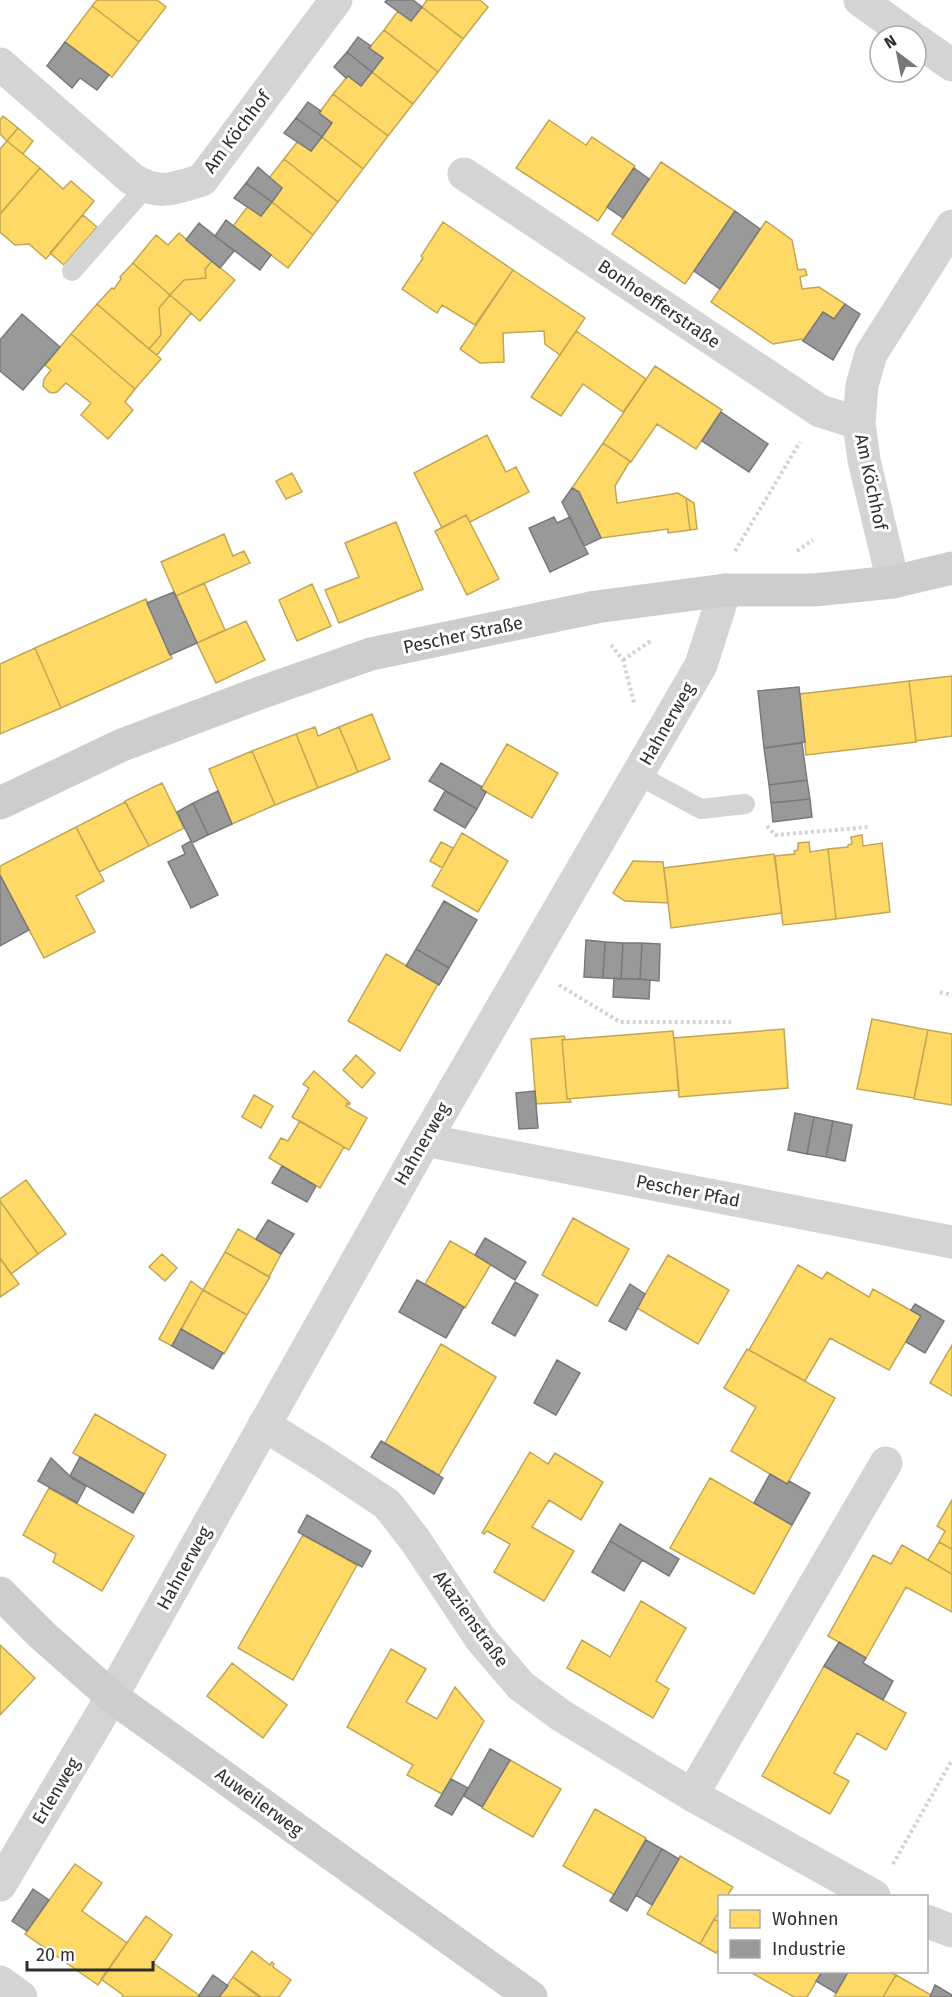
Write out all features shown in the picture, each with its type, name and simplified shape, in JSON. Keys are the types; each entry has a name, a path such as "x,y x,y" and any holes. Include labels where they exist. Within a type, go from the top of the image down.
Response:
{"street":[{"name":"Am Köchhof","path":"146,188 170,190 202,180 336,0"},
{"path":"860,0 893,24"},
{"path":"928,49 952,66"},
{"path":"0,64 132,179 146,188"},
{"name":"Bonhoefferstraße","path":"464,174 820,411 859,423"},
{"name":"Am Köchhof","path":"893,582 864,460 859,423 862,385 871,354 952,226"},
{"name":"Pescher Straße","path":"0,803 122,745 371,654 596,607 725,590 814,590 893,582 952,568"},
{"name":"Hahnerweg","path":"112,1697 425,1140 701,664 725,590"},
{"name":"Pescher Pfad","path":"425,1140 952,1242"},
{"name":"Akazienstraße","path":"264,1425 387,1504 415,1540 480,1638 521,1686 561,1716 692,1795 872,1895"},
{"path":"692,1795 886,1463"},
{"name":"Auweilerweg","path":"0,1593 42,1635 112,1697 531,1997"},
{"name":"Erlenweg","path":"0,1885 112,1697"},
{"path":"928,1921 952,1931"},
{"path":"0,1982 21,1997"}],"lane":[{"path":"72,271 146,188"},
{"path":"638,775 701,809 745,804"}],"path":[{"path":"745,804 775,835 869,826"},
{"path":"525,965 620,1022 731,1022"},
{"path":"940,992 952,995"},
{"path":"875,1895 952,1760"}],"building: Wohnen":[{"path":"97,0 157,0 166,7 139,42 92,6"},
{"path":"427,0 480,0 488,7 463,39 422,7"},
{"path":"92,6 139,42 112,77 65,42"},
{"path":"422,7 463,39 438,72 384,30 398,11 411,21"},
{"path":"384,30 438,72 413,104 372,72 383,58 369,48"},
{"path":"372,72 413,104 388,136 333,94 348,76 361,86"},
{"path":"333,94 388,136 363,169 322,137 332,123 319,113"},
{"path":"3,116 18,128 7,141 0,134 0,120"},
{"path":"549,120 586,145 592,137 635,166 598,221 516,168"},
{"path":"18,128 33,141 23,154 7,141"},
{"path":"322,137 363,169 338,202 284,159 298,141 311,151"},
{"path":"7,141 40,168 0,214 0,149"},
{"path":"284,159 338,202 313,235 272,202 282,188 269,178"},
{"path":"661,162 735,211 685,284 612,234"},
{"path":"40,168 63,189 71,181 94,201 46,259 29,244 15,245 0,232 0,214"},
{"path":"272,202 313,235 288,268 233,226 248,206 261,216"},
{"path":"83,215 97,227 64,265 50,253"},
{"path":"766,221 792,240 798,270 805,269 807,275 800,277 802,289 819,287 845,304 834,319 823,312 803,341 802,339 773,344 711,302"},
{"path":"443,222 513,270 475,325 442,305 437,313 402,289"},
{"path":"179,233 212,261 205,269 206,278 184,280 170,295 133,263 156,235 168,245"},
{"path":"212,261 235,280 200,321 170,295 184,280 206,278 205,269"},
{"path":"133,263 170,295 159,308 161,335 149,349 97,304 112,288 114,289 120,277"},
{"path":"513,270 585,318 560,355 545,344 544,331 503,333 504,362 480,363 460,349"},
{"path":"170,295 191,313 157,355 149,349 161,335 159,308"},
{"path":"97,304 161,359 135,389 71,334"},
{"path":"576,331 646,379 623,412 583,384 561,416 531,397"},
{"path":"71,334 135,389 125,402 133,410 108,439 81,415 91,403 66,383 53,393 43,386 44,379 51,370 45,365"},
{"path":"655,366 722,410 696,449 657,424 631,462 603,443"},
{"path":"487,435 506,472 516,467 529,492 470,522 466,515 442,528 414,473"},
{"path":"603,443 630,461 615,486 617,503 678,493 686,498 690,530 668,533 668,529 601,538 579,492 572,488"},
{"path":"292,473 302,492 286,499 276,481"},
{"path":"686,498 694,503 697,529 690,530"},
{"path":"466,515 499,579 467,595 435,531"},
{"path":"396,522 423,589 339,623 325,590 359,577 345,543"},
{"path":"224,534 233,556 244,551 250,563 176,596 161,562"},
{"path":"204,583 225,630 197,643 176,596"},
{"path":"312,584 331,626 297,641 279,600"},
{"path":"146,599 172,658 61,708 35,648"},
{"path":"246,621 265,660 216,683 197,643"},
{"path":"35,648 61,708 0,734 0,664"},
{"path":"952,676 952,736 916,741 909,681"},
{"path":"909,681 916,742 806,755 800,694"},
{"path":"372,714 390,759 358,772 339,727"},
{"path":"315,727 318,736 339,727 358,772 318,788 296,734"},
{"path":"296,734 318,788 275,805 252,751"},
{"path":"507,744 558,773 532,818 481,789"},
{"path":"252,751 275,805 232,824 209,769"},
{"path":"162,783 184,828 149,846 125,801"},
{"path":"125,802 149,846 99,872 76,827"},
{"path":"76,827 104,881 76,896 95,932 44,958 0,875 0,866"},
{"path":"462,833 508,861 478,912 432,886"},
{"path":"862,835 863,846 882,843 890,912 836,919 828,849 848,847 852,844 851,837"},
{"path":"441,842 453,848 442,868 430,861"},
{"path":"809,842 810,852 828,849 836,919 783,925 775,856 795,854 794,851 798,850 798,843"},
{"path":"774,854 782,913 671,928 664,868"},
{"path":"633,861 663,862 668,903 625,901 613,893"},
{"path":"386,954 438,984 400,1051 348,1021"},
{"path":"872,1019 928,1030 914,1098 857,1089"},
{"path":"784,1029 788,1088 679,1097 674,1038"},
{"path":"928,1030 952,1034 952,1105 914,1099"},
{"path":"673,1031 679,1090 567,1099 562,1040"},
{"path":"564,1036 565,1039 562,1040 567,1099 571,1102 536,1104 531,1039"},
{"path":"356,1055 375,1073 362,1088 343,1070"},
{"path":"314,1071 350,1103 346,1106 367,1118 349,1150 292,1117 309,1088 303,1084"},
{"path":"254,1095 273,1106 261,1128 242,1117"},
{"path":"300,1121 344,1147 320,1188 269,1158 281,1138 288,1141"},
{"path":"26,1180 66,1234 38,1254 0,1201"},
{"path":"0,1201 38,1254 11,1274 0,1258"},
{"path":"573,1218 629,1249 597,1306 542,1275"},
{"path":"238,1229 281,1254 269,1277 225,1252"},
{"path":"450,1241 491,1264 465,1308 425,1284"},
{"path":"225,1252 270,1277 247,1315 203,1290"},
{"path":"162,1254 177,1268 165,1281 149,1267"},
{"path":"668,1255 729,1290 698,1344 637,1308"},
{"path":"0,1258 19,1284 0,1297"},
{"path":"798,1265 822,1279 827,1272 869,1297 873,1289 921,1316 889,1370 830,1338 805,1381 749,1350"},
{"path":"191,1281 203,1290 172,1346 159,1339"},
{"path":"203,1290 247,1315 224,1354 181,1329"},
{"path":"441,1344 496,1377 439,1475 385,1443"},
{"path":"952,1345 952,1396 930,1383"},
{"path":"747,1349 835,1398 787,1484 731,1451 756,1407 724,1388"},
{"path":"95,1414 166,1455 144,1494 73,1453"},
{"path":"530,1452 548,1464 555,1453 603,1482 581,1520 549,1500 532,1527 574,1551 544,1601 494,1572 510,1544 487,1531 482,1533"},
{"path":"710,1478 792,1525 754,1594 670,1548"},
{"path":"49,1488 134,1536 102,1591 53,1562 56,1554 23,1535"},
{"path":"952,1500 952,1549 939,1542 945,1531 937,1526"},
{"path":"303,1535 357,1565 293,1680 238,1648"},
{"path":"939,1542 952,1549 952,1574 928,1560"},
{"path":"902,1545 952,1574 952,1612 906,1587 866,1658 828,1636 873,1555 891,1564"},
{"path":"641,1601 686,1628 656,1681 669,1689 653,1718 567,1668 582,1640 610,1657"},
{"path":"0,1645 35,1678 0,1715"},
{"path":"391,1649 426,1669 406,1702 437,1719 455,1687 484,1721 442,1794 407,1775 413,1765 347,1727"},
{"path":"232,1663 287,1705 263,1738 207,1696"},
{"path":"824,1666 906,1713 886,1750 857,1733 834,1773 849,1781 830,1814 762,1776"},
{"path":"510,1760 561,1789 533,1837 482,1808"},
{"path":"595,1809 646,1838 615,1895 563,1866"},
{"path":"680,1856 733,1887 728,1895 718,1895 718,1913 700,1944 647,1914"},
{"path":"75,1864 102,1883 82,1911 127,1943 98,1985 25,1934"},
{"path":"146,1916 172,1935 153,1963 199,1995 198,1997 122,1997 123,1995 101,1979"},
{"path":"714,1919 718,1921 718,1950 716,1953 700,1944"},
{"path":"252,1951 270,1965 272,1962 273,1967 291,1980 279,1997 259,1997 233,1977"},
{"path":"752,1973 821,1973 807,1997 794,1997"},
{"path":"847,1973 892,1973 896,1975 883,1997 834,1997"},
{"path":"896,1975 931,1995 930,1997 883,1997"},
{"path":"233,1977 260,1996 219,1997"}],"building: Industrie":[{"path":"387,0 413,0 422,7 411,21 385,2"},
{"path":"358,37 383,58 372,72 347,52"},
{"path":"65,42 109,75 97,90 80,78 72,88 47,66"},
{"path":"347,52 372,72 361,86 348,76 346,78 334,67"},
{"path":"308,102 332,123 322,137 296,118"},
{"path":"296,118 322,137 311,151 284,133"},
{"path":"258,167 282,188 272,202 246,183"},
{"path":"634,168 649,179 623,218 607,207"},
{"path":"246,183 272,202 261,216 234,198"},
{"path":"735,211 760,229 720,289 694,271"},
{"path":"226,220 271,255 260,270 215,236"},
{"path":"199,223 234,251 220,268 186,240"},
{"path":"845,304 860,314 833,360 803,341 823,312 834,319"},
{"path":"22,314 60,347 23,390 0,371 0,340"},
{"path":"721,412 768,444 749,472 702,441"},
{"path":"572,488 579,492 601,538 584,546 562,502"},
{"path":"554,517 557,523 570,517 588,554 550,572 529,528"},
{"path":"174,592 197,643 170,655 147,603"},
{"path":"799,687 805,742 764,748 758,691"},
{"path":"802,743 807,780 769,785 764,748"},
{"path":"441,763 482,787 481,789 486,792 477,809 429,781"},
{"path":"807,780 810,799 771,803 769,785"},
{"path":"218,791 232,824 208,835 193,803"},
{"path":"445,791 477,809 465,828 434,810"},
{"path":"810,799 812,817 773,822 771,803"},
{"path":"193,803 208,835 192,843 177,812"},
{"path":"191,841 218,895 191,908 168,862 185,854 182,846"},
{"path":"0,875 29,930 0,946"},
{"path":"444,901 477,920 449,968 416,949"},
{"path":"586,940 605,942 603,978 584,977"},
{"path":"605,942 623,943 621,979 603,978"},
{"path":"623,943 642,943 640,979 621,979"},
{"path":"642,943 660,944 659,981 640,979"},
{"path":"416,949 449,968 439,985 406,966"},
{"path":"614,978 650,980 649,999 613,997"},
{"path":"535,1091 538,1128 519,1129 516,1093"},
{"path":"795,1113 814,1117 807,1154 788,1150"},
{"path":"814,1117 833,1121 826,1157 807,1154"},
{"path":"833,1121 852,1125 845,1161 826,1157"},
{"path":"282,1166 316,1186 307,1202 272,1183"},
{"path":"268,1220 294,1234 281,1254 256,1239"},
{"path":"485,1238 526,1262 515,1280 475,1255"},
{"path":"417,1280 464,1307 446,1338 399,1312"},
{"path":"515,1282 538,1295 515,1336 492,1323"},
{"path":"630,1284 645,1294 626,1330 609,1321"},
{"path":"915,1304 944,1321 925,1353 906,1342 921,1316 911,1310"},
{"path":"181,1329 223,1353 213,1369 172,1346"},
{"path":"557,1360 580,1373 556,1415 534,1403"},
{"path":"381,1441 443,1478 434,1494 371,1457"},
{"path":"80,1457 144,1494 133,1513 70,1476"},
{"path":"51,1458 73,1479 86,1486 77,1503 38,1481"},
{"path":"770,1474 787,1484 789,1481 810,1493 792,1525 754,1503"},
{"path":"307,1515 371,1551 362,1567 298,1532"},
{"path":"620,1524 679,1559 669,1576 610,1541"},
{"path":"610,1541 642,1560 624,1591 592,1572"},
{"path":"839,1642 866,1658 863,1663 893,1681 883,1700 824,1666"},
{"path":"490,1749 510,1760 482,1807 464,1796"},
{"path":"451,1779 468,1788 452,1815 435,1806"},
{"path":"646,1840 662,1849 627,1911 610,1901"},
{"path":"662,1849 679,1859 652,1905 636,1895"},
{"path":"33,1889 49,1900 27,1931 12,1921"},
{"path":"821,1973 847,1973 836,1993 816,1981"},
{"path":"213,1975 228,1986 219,1997 198,1997"},
{"path":"935,1985 952,1995 952,1997 930,1997"}]}
